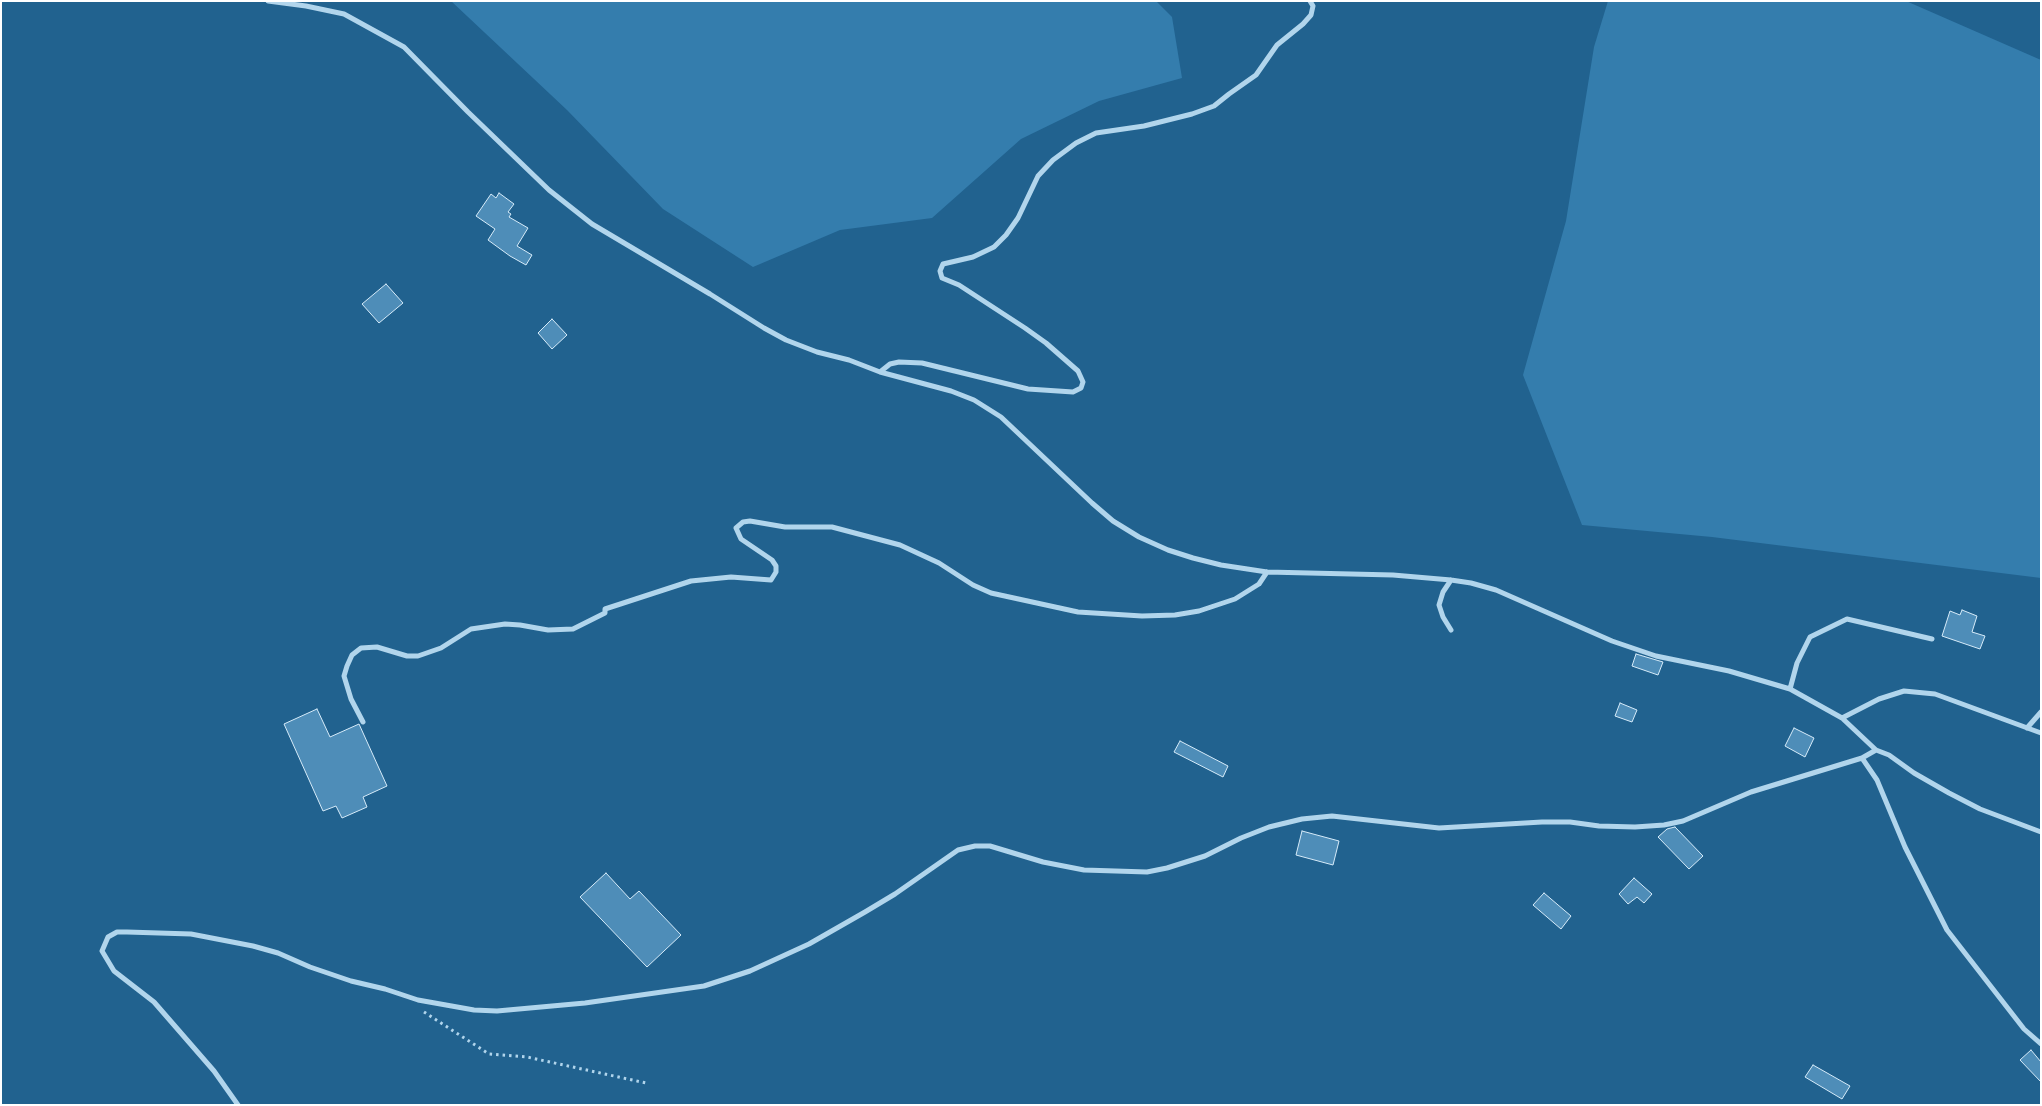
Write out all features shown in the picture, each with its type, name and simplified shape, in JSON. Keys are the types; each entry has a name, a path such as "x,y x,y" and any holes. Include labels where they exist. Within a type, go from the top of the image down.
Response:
{"street":[{"path":"268,1 344,14 396,42 412,54 468,112 549,190 592,224 660,263 771,332 816,352 850,360 880,372 966,397 1001,417 1092,503 1113,521 1139,537 1193,558 1267,572 1354,573 1451,580 1496,590 1612,641 1656,656 1752,677 1790,689 1842,718 1876,750 1889,756 1928,781 1980,808 2041,832"},
{"path":"880,372 890,364 899,362 922,363 1028,389 1073,392 1081,388 1083,382 1078,371 1046,342 966,289 942,278 940,271 944,264 973,257 994,247 1006,235 1018,218 1038,176 1053,160 1076,143 1096,133 1144,126 1192,114 1214,106 1256,75 1277,45 1303,24 1311,15 1312,6 1310,1"},
{"path":"363,722 351,700 344,676 352,655 361,648 377,647 407,656 418,656 442,648 471,629 505,624 548,630 573,628 605,613 605,609 691,581 731,577 771,580 776,572 776,566 772,560 741,539 736,528 742,522 750,521 785,526 832,527 900,546 939,562 973,585 991,593 1078,612 1142,616 1175,615 1199,611 1235,599 1259,584 1267,572"},
{"path":"1451,580 1443,592 1439,605 1443,618 1451,630"},
{"path":"1790,689 1797,663 1810,637 1847,619 1932,639"},
{"path":"1842,718 1879,700 1904,691 1935,694 2041,733"},
{"path":"2028,728 2041,712"},
{"path":"238,1105 214,1071 154,1002 114,971 102,951 108,937 116,932 190,934 253,946 278,953 310,967 352,981 418,1000 474,1010 497,1011 585,1003 704,986 750,971 809,944 895,894 958,850 975,846 990,846 1043,862 1084,870 1146,872 1167,868 1205,856 1240,838 1269,828 1302,819 1332,816 1439,828 1542,822 1570,822 1599,826 1635,827 1664,825 1683,821 1751,792 1862,758 1876,750"},
{"path":"1862,758 1877,780 1904,847 1947,930 2024,1029 2041,1044"}],"path":[{"path":"418,1000 424,1012 489,1054 527,1057 646,1084"}],"shaded area":[{"path":"451,1 1156,1 1172,17 1182,78 1099,101 1021,139 932,218 840,230 753,267 663,209 567,110"},
{"path":"1608,1 1906,1 2041,60 2041,578 1712,537 1582,525 1523,375 1566,221 1594,47"}],"building":[{"path":"499,193 514,204 508,212 511,214 509,217 528,228 517,246 532,255 526,265 488,240 495,229 476,216 491,194 496,198"},
{"path":"386,284 403,303 379,323 362,304"},
{"path":"552,319 567,335 552,349 538,333"},
{"path":"1962,610 1977,616 1972,632 1985,636 1980,649 1942,636 1950,611 1960,615"},
{"path":"1636,654 1663,662 1658,675 1632,666"},
{"path":"1620,703 1637,710 1632,722 1615,716"},
{"path":"317,709 330,737 359,724 387,786 363,797 367,807 342,818 336,806 323,811 284,724"},
{"path":"1794,728 1814,738 1805,757 1785,746"},
{"path":"1180,741 1228,766 1223,777 1174,752"},
{"path":"1675,827 1703,856 1689,869 1658,837 1667,829"},
{"path":"1302,831 1339,841 1333,865 1296,855"},
{"path":"606,873 630,899 639,891 681,935 647,967 580,897"},
{"path":"1634,878 1652,894 1644,903 1637,897 1628,904 1619,894"},
{"path":"1544,893 1571,916 1561,929 1533,905"},
{"path":"2031,1050 2041,1062 2041,1082 2020,1060"},
{"path":"1813,1065 1850,1086 1842,1099 1805,1077"}]}
